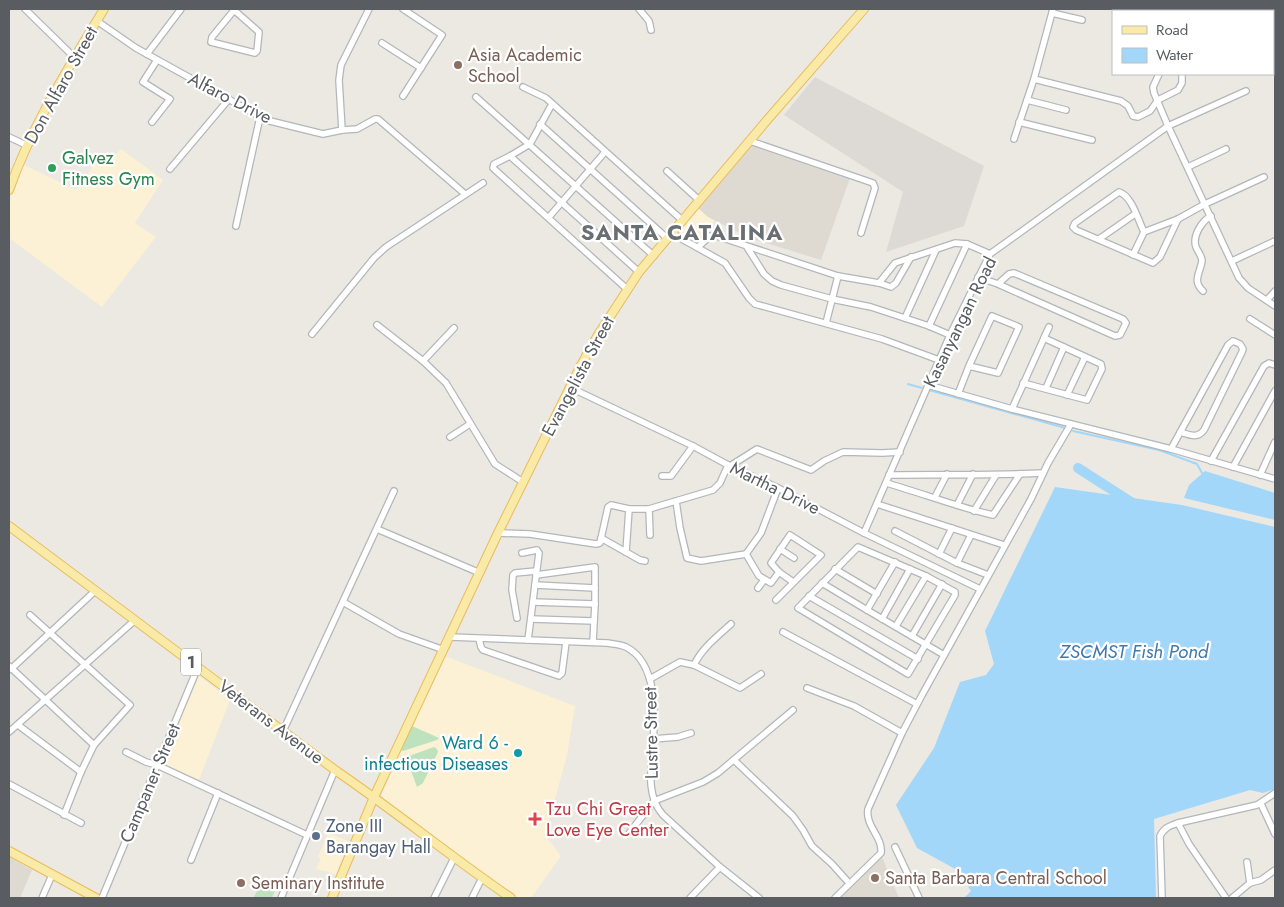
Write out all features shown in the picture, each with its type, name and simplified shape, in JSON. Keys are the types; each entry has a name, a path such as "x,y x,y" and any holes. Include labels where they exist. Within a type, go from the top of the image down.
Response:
{"main road":[{"name":"Don Alfaro Street","path":"9,190 26,145 74,57 104,9"},
{"name":"Evangelista Street","path":"332,898 374,797 498,533 570,387 598,335 639,272 864,9"},
{"name":"Veterans Avenue","path":"9,526 335,770 511,898"},
{"path":"9,851 96,898"}],"street":[{"path":"25,9 74,57"},
{"path":"147,54 181,9"},
{"path":"234,9 260,32 256,52 211,42 212,37 234,9"},
{"path":"342,130 339,80 342,65 369,9"},
{"path":"403,9 442,35 403,96"},
{"path":"639,9 649,21 651,30"},
{"path":"1014,139 1034,79 1053,11 1082,20"},
{"name":"Alfaro Drive","path":"97,21 126,42 260,117 323,134 358,129 378,119 465,194"},
{"path":"382,43 421,68"},
{"path":"152,122 170,99 143,82 157,60"},
{"path":"1159,75 1154,87 1168,126 1242,283 1275,306"},
{"path":"1034,79 1121,101 1128,106 1131,114 1138,117 1150,111 1158,100 1178,90 1182,83 1182,75"},
{"path":"523,87 546,98 683,221"},
{"name":"Kasanyangan Road","path":"864,533 950,335 990,254 1168,126 1246,91"},
{"path":"476,97 654,256"},
{"path":"170,170 229,99"},
{"path":"1027,100 1066,110"},
{"path":"552,104 530,144 494,164 493,168 628,290"},
{"path":"236,226 260,117"},
{"path":"1019,122 1092,140"},
{"path":"540,124 590,170 671,236 698,247 725,263 755,304 882,339 939,360"},
{"path":"9,136 26,145"},
{"path":"750,141 873,182 876,188 861,233"},
{"path":"1188,167 1226,149"},
{"path":"549,217 605,152"},
{"path":"510,156 639,272"},
{"path":"667,171 699,200"},
{"path":"1133,255 1144,232 1178,219 1205,204 1264,177"},
{"path":"312,334 386,246 483,183"},
{"path":"1144,232 1128,198 1122,192 1119,192 1073,225 1076,230 1149,263 1156,262 1178,219"},
{"path":"1099,239 1135,214"},
{"path":"1203,291 1196,280 1202,257 1195,242 1202,224 1211,216"},
{"path":"698,247 713,235 838,276 893,286 911,257"},
{"path":"1232,261 1275,241"},
{"path":"879,282 895,263 955,243 966,244 990,254"},
{"path":"929,326 966,244"},
{"path":"747,247 764,274 772,281 781,285 871,307 950,335"},
{"path":"905,318 936,250"},
{"path":"978,277 1116,336 1120,335 1126,323 1123,319 1014,273 1008,274 998,284"},
{"path":"826,323 838,276"},
{"path":"1267,300 1275,290"},
{"path":"958,394 969,366 992,316 1019,327 998,373 969,366"},
{"path":"1250,320 1275,336"},
{"path":"377,325 423,361 446,383 495,464 523,482"},
{"path":"1012,408 1048,327"},
{"path":"423,361 454,328"},
{"path":"1024,383 1085,400 1089,397 1103,366 1044,338"},
{"path":"1171,449 1180,432 1228,345 1233,341 1240,344 1243,349 1242,352 1204,430 1200,435 1196,436 1180,432"},
{"path":"1046,388 1064,347"},
{"path":"1066,395 1085,356"},
{"path":"1211,461 1264,366 1269,363 1275,365"},
{"path":"928,385 938,386 958,394 1171,449 1275,479"},
{"name":"Martha Drive","path":"570,387 980,589"},
{"path":"1233,467 1275,391"},
{"path":"450,437 470,424"},
{"path":"835,898 881,853 881,845 867,814 902,733 1031,499 1042,473 1071,424"},
{"path":"662,476 671,476 693,446"},
{"path":"1260,475 1274,447"},
{"path":"498,533 530,534 596,544 600,543 608,507 611,505 629,509 649,509 713,490 720,483 729,466 757,449 811,470 843,452 900,452"},
{"path":"888,476 1042,473"},
{"path":"935,497 947,474"},
{"path":"957,505 973,474"},
{"path":"886,482 974,511 995,515 1020,474"},
{"path":"974,511 996,475"},
{"path":"676,501 687,558 701,561 746,554 761,533 778,488"},
{"path":"283,731 394,491"},
{"path":"876,504 1004,545"},
{"path":"626,552 629,509"},
{"path":"649,509 650,535"},
{"path":"939,554 952,528"},
{"path":"376,529 480,573"},
{"path":"896,531 957,564 988,575"},
{"path":"776,600 794,582 821,555 790,535 771,563 779,572 794,582"},
{"path":"957,564 971,535"},
{"path":"601,538 645,561"},
{"path":"858,547 895,562 942,584 953,591 955,595 910,673 906,673 798,608 834,569 858,547"},
{"path":"780,549 794,558"},
{"path":"522,553 538,551 528,640"},
{"path":"746,554 759,576 764,580 771,583 779,572"},
{"path":"867,610 895,562"},
{"path":"518,618 512,590 513,575 515,573 536,573 592,567 596,569 593,642"},
{"path":"834,569 876,594"},
{"path":"882,619 910,569"},
{"path":"896,626 926,576"},
{"path":"758,588 764,580"},
{"path":"822,583 944,655"},
{"path":"912,636 942,584"},
{"path":"534,585 595,588"},
{"path":"94,745 10,668 95,591"},
{"path":"808,596 918,660"},
{"path":"343,602 399,634 444,650"},
{"path":"533,602 595,604"},
{"path":"30,614 130,705 94,745 64,815"},
{"path":"531,619 594,621"},
{"path":"9,732 134,621"},
{"path":"694,666 699,655 708,644 732,624"},
{"path":"783,632 917,704"},
{"name":"Lustre Street","path":"450,637 593,642 615,644 629,650 643,663 650,679 653,739 651,772 654,801 663,815 720,867 758,898"},
{"path":"479,639 483,650 559,676 562,673 566,642"},
{"path":"650,679 680,662 694,666 740,688 761,674"},
{"name":"Campaner Street","path":"102,898 198,667"},
{"path":"807,688 854,706 902,733"},
{"path":"630,832 654,801 703,782 734,760 793,710"},
{"path":"18,725 81,772"},
{"path":"653,739 672,738 691,733"},
{"path":"126,752 307,835"},
{"path":"734,760 793,816 812,846 849,883"},
{"path":"281,898 335,770"},
{"path":"9,784 81,823"},
{"path":"191,860 218,793"},
{"path":"1162,898 1160,836 1163,830 1168,826 1178,823 1261,804 1275,793"},
{"path":"1261,804 1273,822 1275,834"},
{"path":"1178,823 1188,844 1226,898"},
{"path":"895,847 919,898"},
{"path":"434,898 454,858"},
{"path":"1247,862 1250,884"},
{"path":"690,898 720,867"},
{"path":"1232,898 1250,884 1261,880 1275,870"},
{"path":"42,898 52,875"},
{"path":"472,898 482,878"}],"shaded area":[{"path":"815,77 984,166 964,226 886,252 903,192 784,115"},
{"path":"752,145 850,178 821,260 750,238 708,217 698,208"},
{"path":"121,149 163,180 135,223 156,237 102,307 9,238 9,203 22,164 76,190 97,161 104,163 111,154 115,155"},
{"path":"698,208 714,220 709,234 693,241 678,231"},
{"path":"445,656 575,706 567,755 545,836 561,856 531,898 516,898 487,878 384,799 382,795 396,759"},
{"path":"199,676 230,700 199,780 161,763"},
{"path":"328,833 348,841 336,874 316,869 321,858 318,857"},
{"path":"9,857 32,870 20,898 9,898"},
{"name":"Santa Barbara Central School","path":"882,857 899,898 839,898"}],"green space":[{"path":"412,726 439,738 403,751 401,750"},
{"path":"434,747 438,752 423,783 417,787 407,760 409,756"},
{"path":"263,878 277,885 272,898 254,897"}],"water":[{"path":"1205,471 1275,493 1275,520 1184,498 1189,485"},
{"name":"ZSCMST Fish Pond","path":"1055,487 1182,505 1275,527 1275,789 1263,793 1250,790 1154,819 1156,898 964,898 971,891 957,870 917,848 896,805 934,748 960,682 986,675 994,664 985,631"}],"waterway":[{"path":"908,384 922,388"},
{"path":"929,390 1065,428"},
{"path":"1073,431 1159,450 1197,464 1202,473"},
{"path":"1078,468 1134,504"}],"place":[{"name":"Asia Academic School","path":"458,65"},
{"name":"Galvez Fitness Gym","path":"52,168"},
{"name":"Ward 6 - infectious Diseases","path":"518,753"},
{"name":"Tzu Chi Great Love Eye Center","path":"535,819"},
{"name":"Zone III Barangay Hall","path":"316,836"},
{"name":"Santa Barbara Central School","path":"875,878"},
{"name":"Seminary Institute","path":"241,883"}],"district":[{"name":"SANTA CATALINA","path":"682,232"}]}
